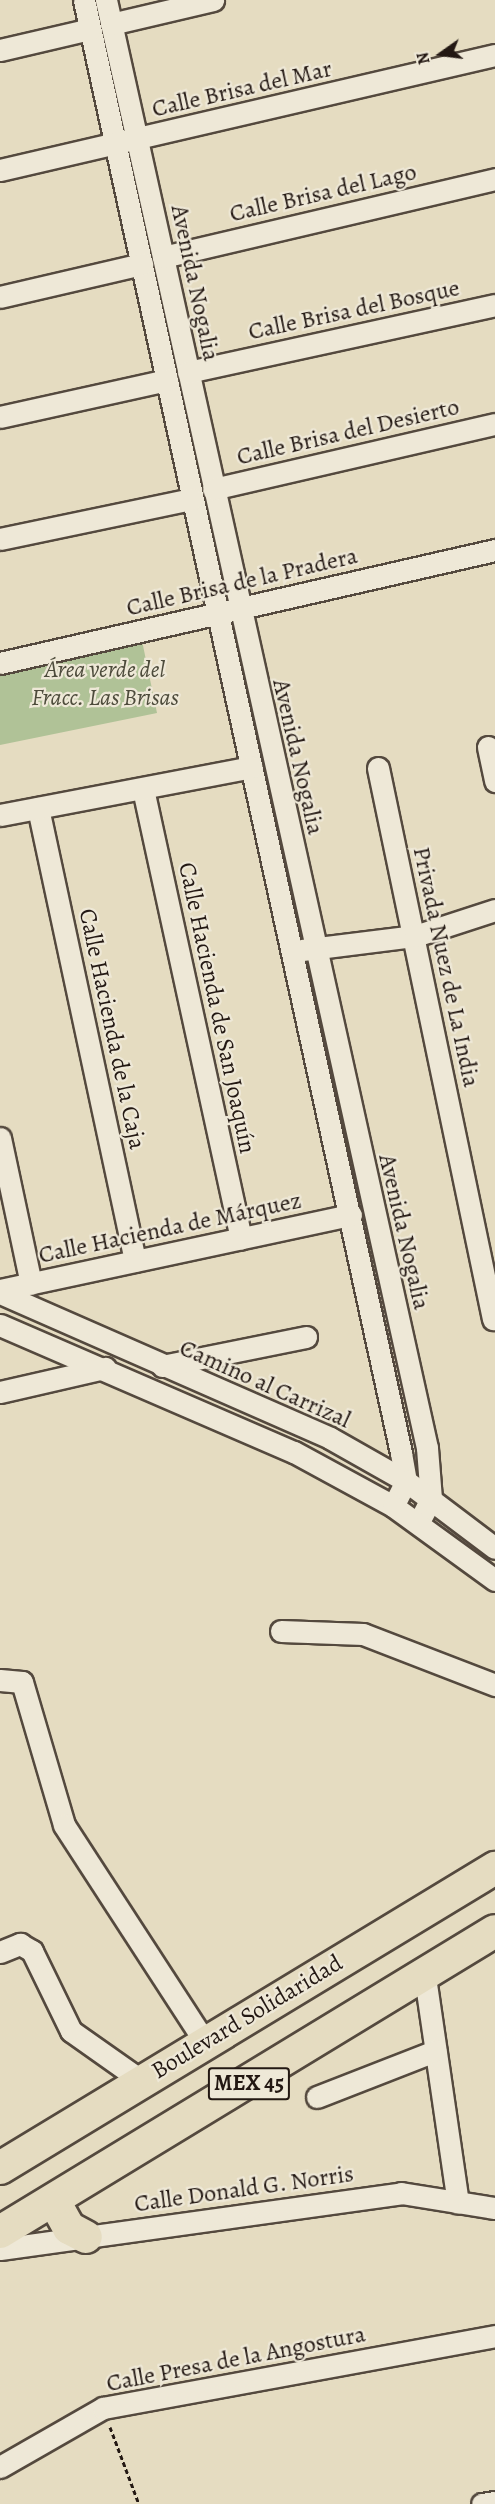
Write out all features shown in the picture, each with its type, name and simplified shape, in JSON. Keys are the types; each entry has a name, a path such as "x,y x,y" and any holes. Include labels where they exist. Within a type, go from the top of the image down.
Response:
{"highway":[{"name":"Boulevard Solidaridad","path":"0,2168 495,1868"},
{"name":"MEX 45","path":"0,2232 425,1977 495,1931"},
{"path":"54,2201 69,2228 86,2237"}],"street":[{"name":"Avenida Nogalia","path":"84,0 192,499 229,611 314,948 427,1448 431,1499"},
{"name":"Avenida Nogalia","path":"106,0 213,489 251,767 351,1215 406,1481"},
{"path":"111,24 213,0"},
{"path":"0,50 90,29"},
{"name":"Calle Brisa del Mar","path":"0,170 138,140 495,55"},
{"name":"Calle Brisa del Lago","path":"163,257 495,179"},
{"path":"0,297 142,264"},
{"name":"Calle Brisa del Bosque","path":"188,372 495,304"},
{"path":"0,417 168,380"},
{"name":"Calle Brisa del Desierto","path":"213,489 495,424"},
{"path":"0,539 192,499"},
{"name":"Calle Brisa de la Pradera","path":"0,663 495,550"},
{"path":"488,747 495,781"},
{"path":"0,815 251,767"},
{"name":"Privada Nuez de La India","path":"378,768 415,936 493,1318"},
{"name":"Calle Hacienda de San Joaquín","path":"143,789 241,1238"},
{"name":"Calle Hacienda de la Caja","path":"38,808 135,1261"},
{"path":"292,952 415,936 495,910"},
{"path":"0,1138 31,1284"},
{"name":"Calle Hacienda de Márquez","path":"0,1291 351,1215"},
{"name":"Camino al Carrizal","path":"0,1291 162,1366 330,1438 406,1481 495,1548"},
{"name":"Camino al Carrizal","path":"0,1325 105,1368 294,1452 393,1506 495,1580"},
{"path":"162,1366 306,1337"},
{"path":"0,1392 105,1368"},
{"path":"393,1506 406,1481"},
{"path":"418,1523 431,1499"},
{"path":"281,1631 363,1634 495,1685"},
{"path":"0,1680 22,1682 28,1695 64,1825 205,2042"},
{"path":"0,1952 20,1944 32,1951 71,2031 142,2081"},
{"path":"425,1977 458,2203"},
{"path":"317,2097 435,2051"},
{"name":"Calle Donald G. Norris","path":"0,2250 400,2193 494,2212"},
{"name":"Calle Presa de la Angostura","path":"0,2467 103,2409 495,2336"},
{"path":"482,2504 495,2502"}],"path":[{"path":"103,2409 139,2504"}],"green space":[{"name":"Área verde del Fracc. Las Brisas","path":"141,636 157,713 0,745 0,669"}]}
